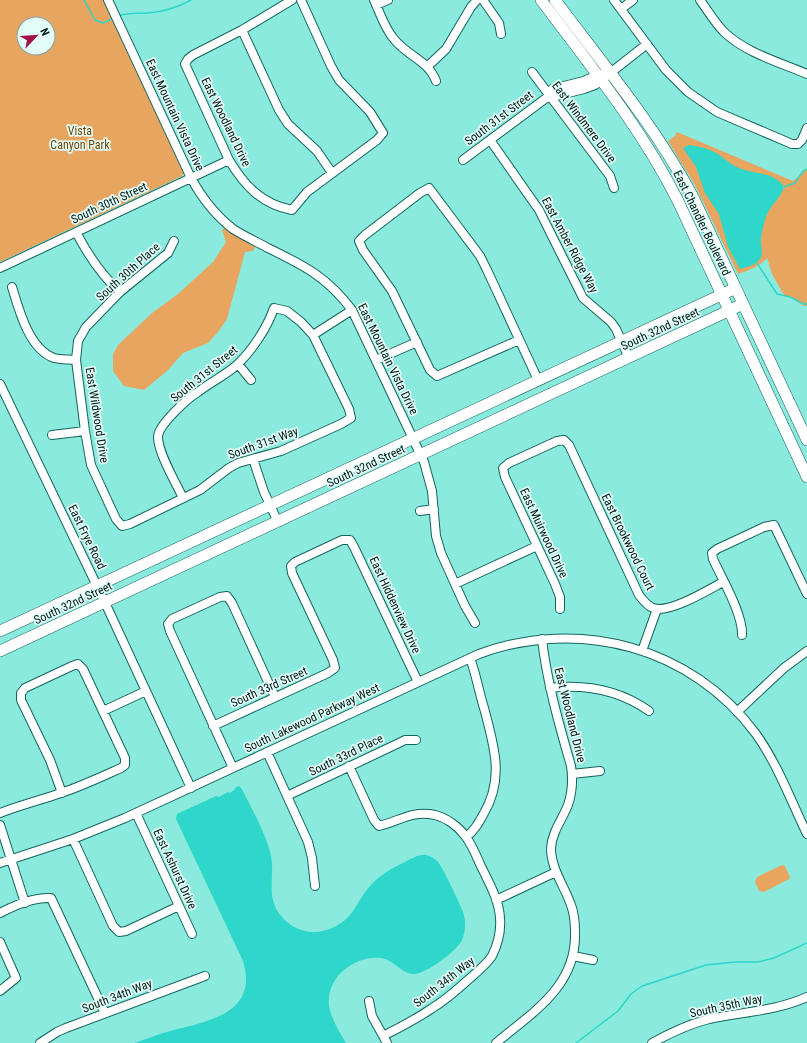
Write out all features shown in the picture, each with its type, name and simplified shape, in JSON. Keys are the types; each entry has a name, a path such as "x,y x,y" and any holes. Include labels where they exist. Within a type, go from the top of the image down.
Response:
{"main road":[{"name":"East Chandler Boulevard","path":"541,0 602,76 645,119 679,171 693,197 807,440"},
{"name":"East Chandler Boulevard","path":"555,0 660,166 722,294 807,477"},
{"name":"South 32nd Street","path":"0,631 736,288"},
{"name":"South 32nd Street","path":"0,651 743,304"}],"street":[{"name":"East Mountain Vista Drive","path":"108,0 191,178 207,204 235,230 314,272 335,289 352,310 421,455 429,476 432,491 436,536 445,563 475,623"},
{"path":"292,0 242,30 279,110 288,124 317,151 332,173 383,133 370,112 339,80 331,66 301,0"},
{"path":"388,0 375,3 394,40 428,66 436,81"},
{"path":"428,66 451,42 471,7 477,0"},
{"path":"483,0 499,23 501,34"},
{"path":"614,0 674,78 688,92 704,104 717,112 792,144 798,144 802,140 807,128"},
{"path":"621,9 633,0"},
{"path":"700,0 717,23 731,38 758,53 807,74"},
{"name":"East Woodland Drive","path":"242,30 193,55 185,64 229,160 237,174 247,187 260,196 282,208 292,210 307,192 332,173"},
{"name":"South 31st Street","path":"464,160 549,96 552,90 590,87 602,76 647,44"},
{"name":"East Windmere Drive","path":"532,72 610,176 614,188"},
{"name":"East Amber Ridge Way","path":"490,140 539,210 583,298 611,322 622,341 629,358"},
{"name":"South 30th Street","path":"0,268 229,160"},
{"path":"519,340 437,376 430,370 392,291 363,250 359,241 414,198 430,188 480,256 538,380"},
{"path":"76,232 102,274 120,292"},
{"name":"South 30th Place","path":"76,360 78,341 86,327 120,292 168,253 174,241"},
{"name":"East Wildwood Drive","path":"12,287 23,322 36,343 45,353 55,358 76,360 91,465 116,519 122,526"},
{"name":"South 31st Street","path":"183,498 161,451 158,435 164,423 191,397 226,374 238,364 250,351 270,318 274,308 287,311 301,322 313,335"},
{"path":"313,335 352,310"},
{"name":"South 31st Way","path":"122,526 130,524 200,490 238,463 281,451 351,418 349,409 313,335"},
{"path":"376,360 417,342"},
{"path":"238,364 251,380"},
{"name":"East Frye Road","path":"0,384 97,586 191,788"},
{"path":"52,435 86,431"},
{"name":"East Brookwood Court","path":"503,468 509,463 557,441 564,440 569,446 639,595 651,608 657,609"},
{"path":"253,459 264,492 278,522"},
{"name":"East Muirwood Drive","path":"503,468 505,477 555,584 560,597 560,609"},
{"path":"420,511 434,509"},
{"path":"742,635 740,616 713,559 712,553 717,549 764,527 774,525 807,594"},
{"name":"East Hiddenview Drive","path":"335,668 333,660 292,574 291,566 295,562 342,540 350,540 418,682"},
{"path":"455,584 537,546"},
{"path":"642,650 657,609 674,607 723,582"},
{"path":"233,768 168,624 172,619 220,597 227,596 232,603 275,697"},
{"name":"South Lakewood Parkway West","path":"0,862 73,839 136,813 494,648 542,639 569,638 599,641 642,650 692,675 714,692 737,712 756,734 771,757 807,834"},
{"name":"East Woodland Drive","path":"496,1043 548,999 567,972 573,956 575,922 572,906 556,872 551,846 556,828 568,805 571,794 572,774 550,688 542,639"},
{"path":"737,712 784,668 807,651"},
{"path":"349,766 374,820 379,826 408,815 421,814 435,816 446,820 456,826 466,836 473,831 486,811 492,796 496,776 494,749 470,658"},
{"path":"0,813 62,793 98,779 125,765 125,758 83,669 78,664 25,688 21,693 21,700 50,760 62,793"},
{"name":"South 33rd Street","path":"213,726 328,673 335,668"},
{"path":"550,688 574,687 603,691 630,699 649,711"},
{"path":"102,711 146,691"},
{"name":"South 33rd Place","path":"287,796 398,742 416,740"},
{"path":"267,752 308,842 312,858 315,886"},
{"path":"572,774 600,771"},
{"name":"East Ashurst Drive","path":"136,813 192,934"},
{"path":"0,825 25,902"},
{"name":"South 34th Way","path":"385,1040 433,1008 461,986 486,964 495,948 500,930 500,917 496,900 466,836"},
{"path":"73,839 113,926 119,932 126,931 179,906"},
{"path":"496,900 556,872"},
{"path":"0,913 25,902 43,898 51,898 105,1013"},
{"path":"0,942 16,978 0,991"},
{"path":"573,956 593,960"},
{"name":"South 34th Way","path":"40,1043 57,1032 205,976"},
{"name":"South 35th Way","path":"652,1043 676,1031 697,1023 772,1008 807,996"},
{"path":"369,1001 372,1016 385,1040"}],"green space":[{"name":"Vista Canyon Park","path":"0,0 104,0 184,173 182,176 0,262"},
{"path":"677,132 793,181 807,169 807,306 804,306 790,297 785,297 772,274 767,258 750,270 738,274 695,185 668,141 675,136"},
{"path":"228,225 257,242 253,251 245,252 227,319 208,343 183,353 167,371 144,390 124,386 113,371 113,354 118,345 152,313 178,294 213,262 226,242 222,230"},
{"path":"782,865 785,866 790,877 789,879 764,892 759,891 755,882 757,877"}],"water":[{"path":"689,145 712,151 739,168 770,176 780,182 784,187 783,191 766,217 761,238 761,257 754,264 740,269 728,247 719,214 705,193 696,167 683,148"},
{"path":"239,786 242,789 264,835 271,854 272,891 274,904 277,911 289,924 298,929 316,932 333,928 342,923 349,916 355,909 362,896 378,878 400,864 421,855 427,855 433,858 440,865 463,912 465,929 462,940 454,950 441,961 426,970 414,974 406,972 386,959 371,958 352,964 337,977 332,985 329,995 329,1005 333,1020 346,1043 134,1043 163,1033 194,1025 224,1014 235,1005 243,994 246,980 243,961 176,819 177,814 216,796 219,797 228,792 230,793"}],"waterway":[{"path":"84,0 95,20 103,23 114,18"},
{"path":"119,16 159,12 176,7 191,0"},
{"path":"784,187 795,183 803,171 807,169"},
{"path":"757,263 777,294 790,297 807,304"},
{"path":"576,1043 618,1011 631,994 642,986 706,965 735,962 758,962 774,958 807,943"}]}
